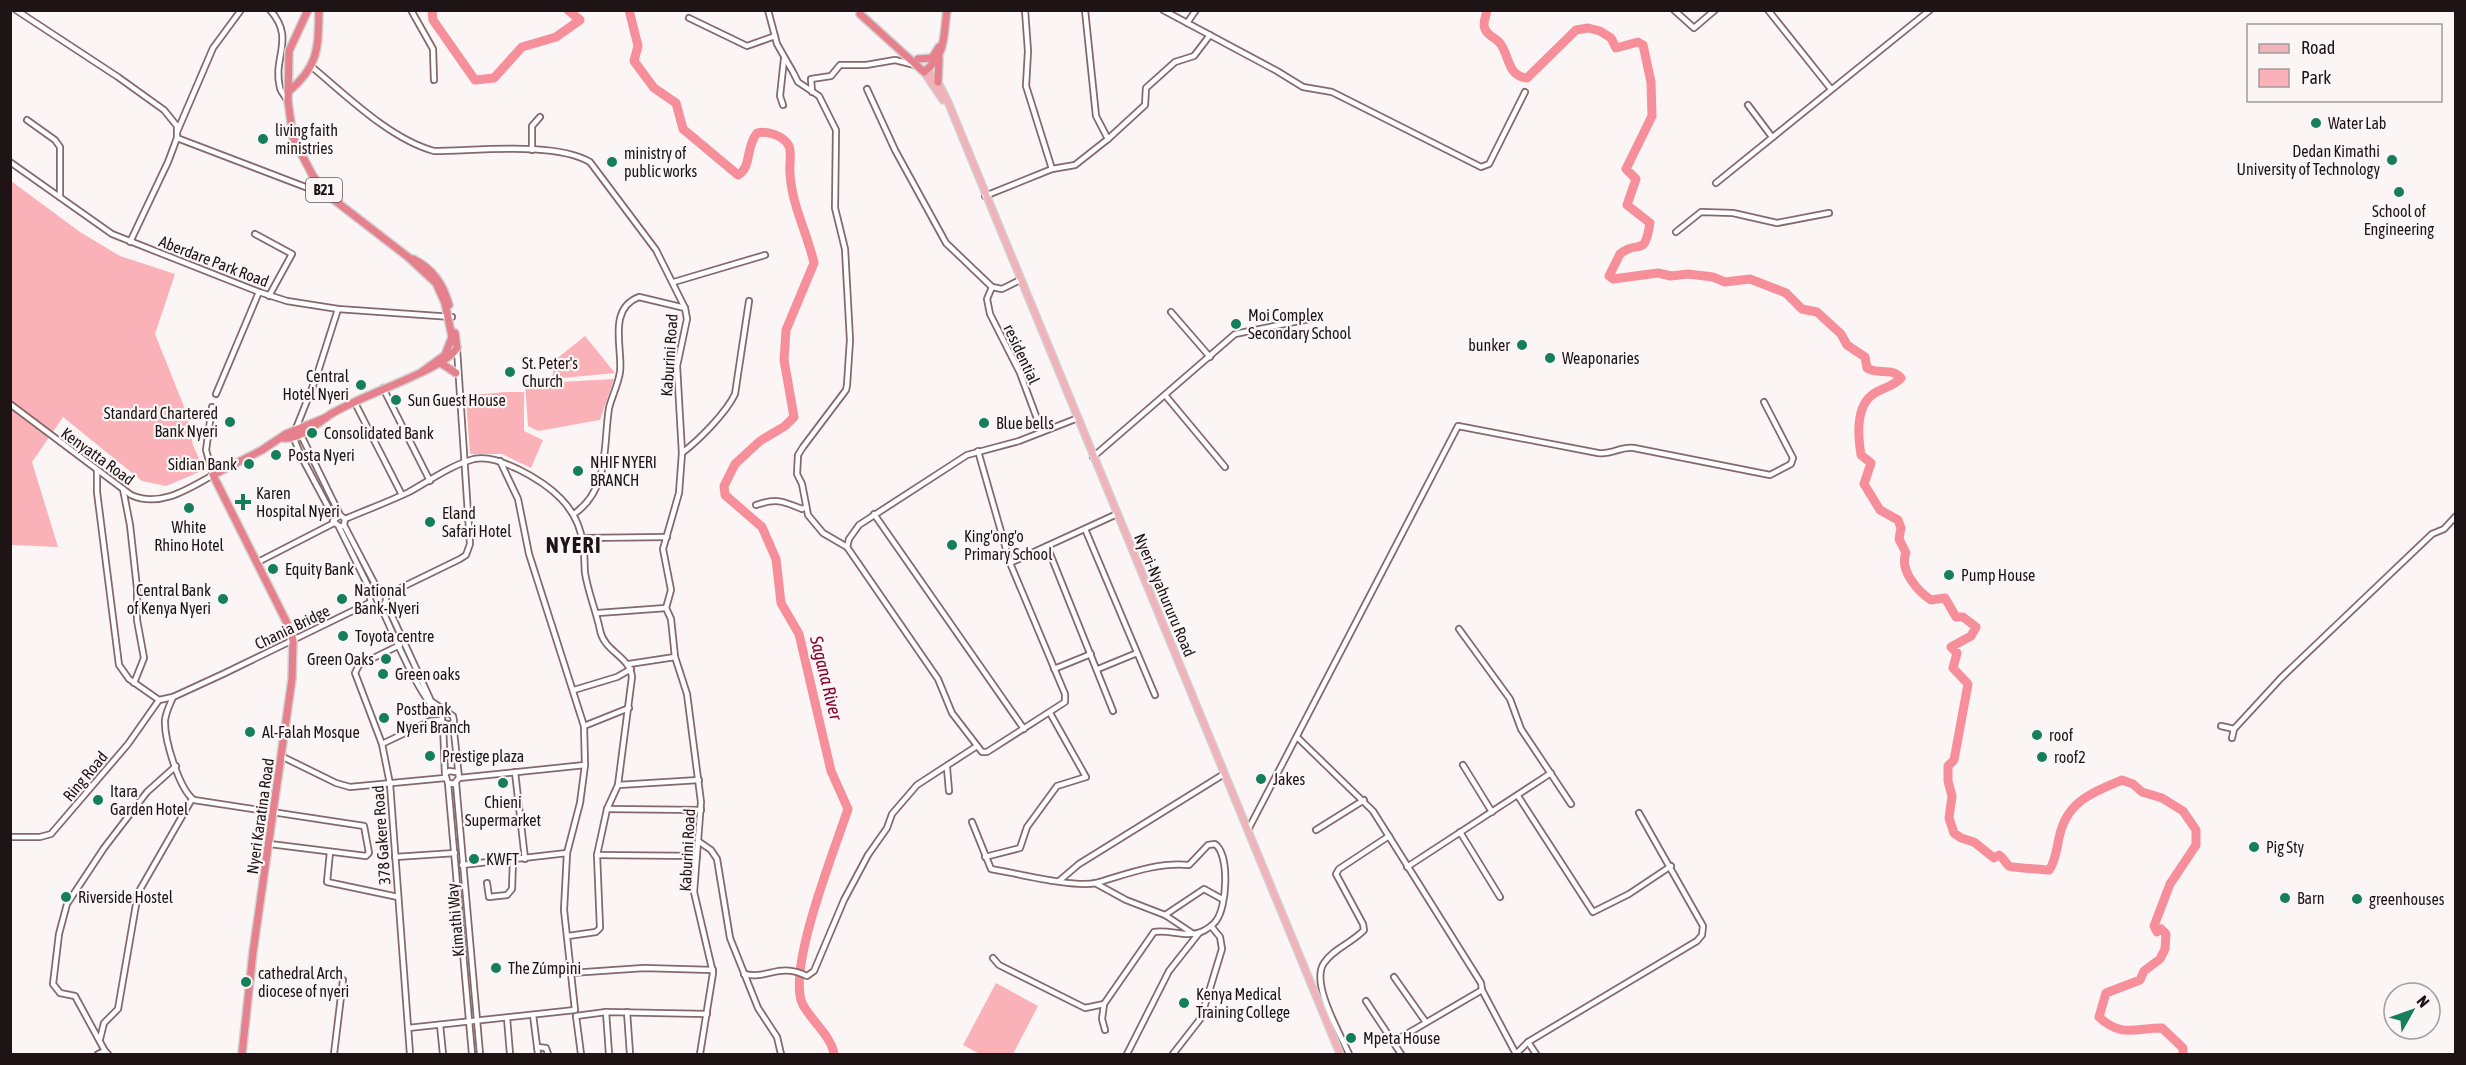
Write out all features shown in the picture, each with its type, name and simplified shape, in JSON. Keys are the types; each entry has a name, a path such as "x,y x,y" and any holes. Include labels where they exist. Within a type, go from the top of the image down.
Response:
{"highway":[{"name":"B21","path":"308,10 289,51 288,101 293,138 313,176 329,196 408,257 436,283 449,314 456,350"},
{"path":"288,92 312,68 316,54 320,10"},
{"path":"938,82 936,57 945,27 947,10"},
{"path":"858,12 891,34 922,66"},
{"path":"922,66 928,60 936,57"},
{"path":"922,66 936,57"},
{"name":"B21","path":"449,314 452,337"},
{"path":"423,371 445,355 452,337"},
{"path":"213,475 298,429 383,388 442,364 456,350"},
{"path":"442,364 456,373"},
{"name":"Nyeri Karatina Road","path":"213,475 258,562 294,639 292,679 253,952 242,1054"}],"main road":[{"name":"Nyeri-Nyahururu Road","path":"922,66 938,82 1340,1054"},
{"name":"Nyeri-Nyahururu Road","path":"922,66 936,87 965,146"}],"street":[{"path":"16,10 164,110 177,126 177,135"},
{"path":"130,242 195,96 213,48 241,10"},
{"path":"270,10 283,31 279,79 280,89 288,101"},
{"path":"411,10 433,49 434,80"},
{"path":"768,10 783,56 798,82 819,96 836,130 835,208 844,249 850,340 846,390 798,455 798,480 802,484 806,507 816,526 847,547 938,679 952,712 982,752 987,752 1063,706 1066,698 1010,563 978,451"},
{"path":"1025,10 1028,99 1052,169"},
{"path":"1085,10 1096,116 1108,139"},
{"path":"1163,10 1277,71 1294,83 1313,91 1328,90 1481,167 1489,164 1525,92"},
{"path":"1187,23 1196,10"},
{"path":"1674,10 1694,28 1715,10"},
{"path":"1768,10 1831,89"},
{"path":"1716,183 1930,10"},
{"path":"689,18 747,46 775,36"},
{"path":"985,196 1052,169 1075,165 1146,105 1146,88 1175,62 1194,56 1210,35"},
{"path":"783,56 780,96 783,105"},
{"path":"812,92 811,79 831,76 840,65 866,65 895,60 922,66"},
{"name":"Kaburini Road","path":"312,68 394,132 421,148 434,151 532,150 570,153 590,162 656,250 685,308 687,319 677,366 682,453 676,510 663,549 671,590 666,608 670,619 675,657 687,694 699,780 701,810 694,892 713,970 700,1054"},
{"path":"867,89 895,150 946,243 992,287 1002,289 1020,280"},
{"path":"1749,105 1772,137"},
{"path":"532,150 532,126 540,117"},
{"path":"27,120 55,140 60,147 60,197"},
{"path":"177,135 329,196"},
{"name":"Aberdare Park Road","path":"10,162 102,228 130,242 269,296 338,309 449,314"},
{"path":"1676,232 1701,212 1732,213 1777,224 1829,213"},
{"path":"255,234 292,254 269,296"},
{"path":"674,282 765,255"},
{"name":"residential","path":"992,287 987,299 990,314 1020,373 1041,432"},
{"path":"216,394 259,292"},
{"path":"574,514 588,501 602,477 609,410 620,371 617,329 621,318 631,302 639,297 685,308"},
{"path":"682,453 694,444 731,403 735,394 749,301"},
{"path":"338,309 298,429 301,456 378,590 386,595"},
{"path":"1171,312 1210,357"},
{"path":"1093,457 1235,334 1314,318"},
{"path":"386,595 466,555 471,536 456,350 452,337"},
{"path":"456,350 456,373 461,408"},
{"path":"383,388 430,481"},
{"path":"1165,395 1225,467"},
{"path":"1248,830 1298,738 1458,426 1598,453 1611,454 1623,448 1634,448 1770,475 1791,464 1793,458 1764,402"},
{"path":"355,403 402,495"},
{"name":"Kenyatta Road","path":"10,404 123,489 142,500 170,497 213,475"},
{"path":"212,407 206,450 213,475"},
{"path":"847,547 853,530 956,461 978,451 1000,447 1078,418"},
{"path":"298,429 340,515 339,522 372,594 370,602 381,607 427,701 443,718 453,723"},
{"path":"258,562 339,522 402,495 465,462 484,458 500,461 551,488 574,514 582,538 586,574 598,613 600,633 607,645 631,667"},
{"path":"500,461 518,499 529,554 584,726 585,765 580,802 567,853 564,910 581,1054"},
{"path":"97,470 116,650 124,674 159,700"},
{"path":"123,489 130,525 137,588 137,620 144,658 134,683"},
{"path":"756,505 775,500 788,501 800,509 806,507"},
{"path":"874,514 1024,729"},
{"path":"1010,563 1117,514"},
{"path":"2232,738 2234,729 2254,705 2360,601 2432,534 2444,529 2456,516"},
{"path":"1085,530 1155,695"},
{"path":"582,538 667,537"},
{"path":"1047,546 1113,711"},
{"path":"372,594 378,590"},
{"path":"386,595 386,603 428,696 443,718"},
{"name":"Chania Bridge","path":"159,700 173,697 223,674 370,602"},
{"path":"381,607 386,603"},
{"path":"598,613 666,608"},
{"path":"1459,629 1510,699 1521,729 1571,804"},
{"name":"378 Gakere Road","path":"400,645 356,669 360,690 382,744 390,784 410,1054"},
{"path":"1098,669 1137,653"},
{"path":"1054,669 1091,654"},
{"path":"574,690 617,677 631,667 675,657"},
{"path":"568,936 596,932 600,927 597,855 607,809 618,785 629,708 631,667"},
{"path":"173,697 165,720 167,736 181,782 192,799 365,827 369,853 366,856 270,844"},
{"name":"Ring Road","path":"10,837 40,837 51,834 128,744 159,700"},
{"path":"584,726 629,708"},
{"path":"985,856 1020,848 1027,827 1057,786 1086,777 1050,714"},
{"path":"382,744 430,722 453,716 457,781"},
{"name":"Kimathi Way","path":"443,718 446,778 455,853 472,1054"},
{"path":"2221,726 2234,729"},
{"path":"1298,738 1364,800 1389,836 1481,982 1482,990 1516,1054 1528,1042 1688,947 1702,935 1702,926 1671,866 1639,813"},
{"path":"744,974 752,976 789,969 807,976 814,971 844,900 868,855 887,828 892,814 917,785 947,768 977,746"},
{"path":"281,756 342,785 390,784 446,778 457,781 585,765"},
{"path":"1463,765 1492,812"},
{"path":"98,1054 107,1053 75,996 60,993 53,984 53,968 63,916 67,904 104,848 147,792 176,766"},
{"path":"947,768 949,791"},
{"path":"446,778 449,771 456,772"},
{"path":"515,772 525,859"},
{"path":"1407,867 1551,773"},
{"path":"1059,881 1079,864 1224,774"},
{"path":"618,785 699,780"},
{"name":"Kimathi Way","path":"457,781 462,865 480,1054"},
{"path":"1518,796 1593,912 1629,894 1671,866"},
{"path":"99,1040 104,1023 118,1009 138,893 192,799"},
{"path":"1316,830 1364,800"},
{"path":"607,809 701,810"},
{"path":"972,822 991,869 1059,881 1095,883 1151,867 1177,863 1190,865 1208,845 1215,844 1224,860 1225,884 1220,913 1211,926 1197,934 1169,972 1127,1054"},
{"path":"1460,832 1500,897"},
{"path":"1349,1054 1320,987 1320,971 1331,955 1364,930 1336,874 1339,869 1389,836"},
{"path":"698,842 711,849 717,859 728,932 758,1008 777,1036 781,1054"},
{"path":"330,852 327,882 398,897"},
{"path":"395,857 455,853"},
{"path":"462,865 567,853"},
{"path":"597,855 697,856"},
{"path":"487,883 489,897 507,895 512,889 513,860"},
{"path":"1095,883 1126,900 1165,915 1197,934"},
{"path":"1165,915 1204,889 1222,898"},
{"path":"1173,1054 1201,1018 1222,949 1220,938 1211,926"},
{"path":"1105,1030 1102,1019 1104,1004 1154,932 1197,934"},
{"path":"993,958 999,964 1085,1008 1104,1004"},
{"path":"571,973 644,968 713,970"},
{"path":"1394,977 1425,1021"},
{"path":"334,1054 343,980"},
{"path":"1393,1042 1425,1021 1482,990"},
{"path":"1366,1001 1401,1054"},
{"path":"408,1028 533,1015 606,1012 707,1014"},
{"path":"606,1012 609,1054"},
{"path":"627,1012 630,1054"},
{"path":"533,1015 538,1054"},
{"path":"507,1018 510,1054"},
{"path":"440,1025 443,1054"},
{"path":"1528,1042 1536,1054"},
{"path":"537,1047 546,1048 548,1054"}],"green space":[{"path":"11,181 80,232 120,256 175,274 155,334 185,409 193,445 204,470 166,486 142,481 63,417 32,462 58,547 11,545"},
{"path":"585,336 615,373 552,379 555,360"},
{"path":"614,379 600,420 538,431 528,426 525,384"},
{"path":"524,392 524,431 543,440 531,468 502,454 470,454 466,400 472,395"},
{"path":"996,983 1038,1006 1013,1054 980,1054 963,1045"}],"waterway":[{"name":"Sagana River","path":"432,10 433,20 475,80 494,78 522,47 556,37 580,20 568,10"},
{"name":"Sagana River","path":"629,10 638,46 634,61 654,88 676,103 683,129 738,175 745,167 757,133 766,132 787,142 790,149 791,186 814,263 786,330 784,360 794,417 785,426 760,441 735,464 724,486 725,495 762,527 776,559 781,603 799,634 831,771 848,809 807,934 799,982 803,1006 828,1039 834,1054"},
{"path":"1487,10 1484,24 1486,31 1499,42 1515,73 1527,78 1576,30 1588,28 1600,31 1611,38 1616,48 1638,42 1643,45 1651,82 1652,116 1626,169 1636,179 1627,205 1650,223 1643,245 1620,254 1609,276 1613,279 1658,273 1671,276 1688,274 1713,277 1725,282 1750,279 1786,293 1802,309 1817,312 1841,334 1847,345 1865,357 1867,368 1893,373 1901,378 1872,395 1860,415 1861,455 1871,463 1864,484 1880,510 1898,520 1901,528 1899,539 1906,553 1905,566 1915,585 1931,600 1945,598 1956,617 1963,617 1976,627 1971,636 1951,647 1957,653 1953,668 1968,684 1954,760 1948,766 1948,781 1952,796 1949,818 1954,833 1974,842 1994,858 1999,855 2009,866 2049,870 2062,826 2074,807 2090,795 2122,780 2133,784 2142,792 2162,798 2183,811 2196,830 2196,845 2170,884 2154,926 2157,932 2161,929 2166,934 2165,949 2160,959 2144,971 2140,980 2106,993 2099,1017 2114,1028 2122,1030 2162,1028 2183,1048 2183,1054"}],"place":[{"name":"Water Lab","path":"2316,123"},
{"name":"living faith ministries","path":"263,139"},
{"name":"Dedan Kimathi University of Technology","path":"2392,160"},
{"name":"ministry of public works","path":"612,162"},
{"name":"School of Engineering","path":"2399,192"},
{"name":"Moi Complex Secondary School","path":"1236,324"},
{"name":"bunker","path":"1522,345"},
{"name":"Weaponaries","path":"1550,358"},
{"name":"St. Peter's Church","path":"510,372"},
{"name":"Central Hotel Nyeri","path":"361,385"},
{"name":"Sun Guest House","path":"396,400"},
{"name":"Standard Chartered Bank Nyeri","path":"230,422"},
{"name":"Blue bells","path":"984,423"},
{"name":"Consolidated Bank","path":"312,433"},
{"name":"Posta Nyeri","path":"276,455"},
{"name":"Sidian Bank","path":"249,464"},
{"name":"NHIF NYERI BRANCH","path":"578,471"},
{"name":"Karen Hospital Nyeri","path":"243,502"},
{"name":"White Rhino Hotel","path":"189,508"},
{"name":"Eland Safari Hotel","path":"430,522"},
{"name":"King'ong'o Primary School","path":"952,545"},
{"name":"Equity Bank","path":"273,569"},
{"name":"Pump House","path":"1949,575"},
{"name":"Central Bank of Kenya Nyeri","path":"223,599"},
{"name":"National Bank-Nyeri","path":"342,599"},
{"name":"Toyota centre","path":"343,636"},
{"name":"Green Oaks","path":"386,659"},
{"name":"Green oaks","path":"383,674"},
{"name":"Postbank Nyeri Branch","path":"384,718"},
{"name":"Al-Falah Mosque","path":"250,732"},
{"name":"roof","path":"2037,735"},
{"name":"Prestige plaza","path":"430,756"},
{"name":"roof2","path":"2042,757"},
{"name":"Jakes","path":"1261,779"},
{"name":"Chieni Supermarket","path":"503,783"},
{"name":"Itara Garden Hotel","path":"98,800"},
{"name":"Pig Sty","path":"2254,847"},
{"name":"KWFT","path":"474,859"},
{"name":"Riverside Hostel","path":"66,897"},
{"name":"Barn","path":"2285,898"},
{"name":"greenhouses","path":"2357,899"},
{"name":"The Zúmpini","path":"496,968"},
{"name":"cathedral Arch diocese of nyeri","path":"246,982"},
{"name":"Kenya Medical Training College","path":"1184,1003"},
{"name":"Mpeta House","path":"1351,1038"}],"district":[{"name":"NYERI","path":"574,545"}]}
